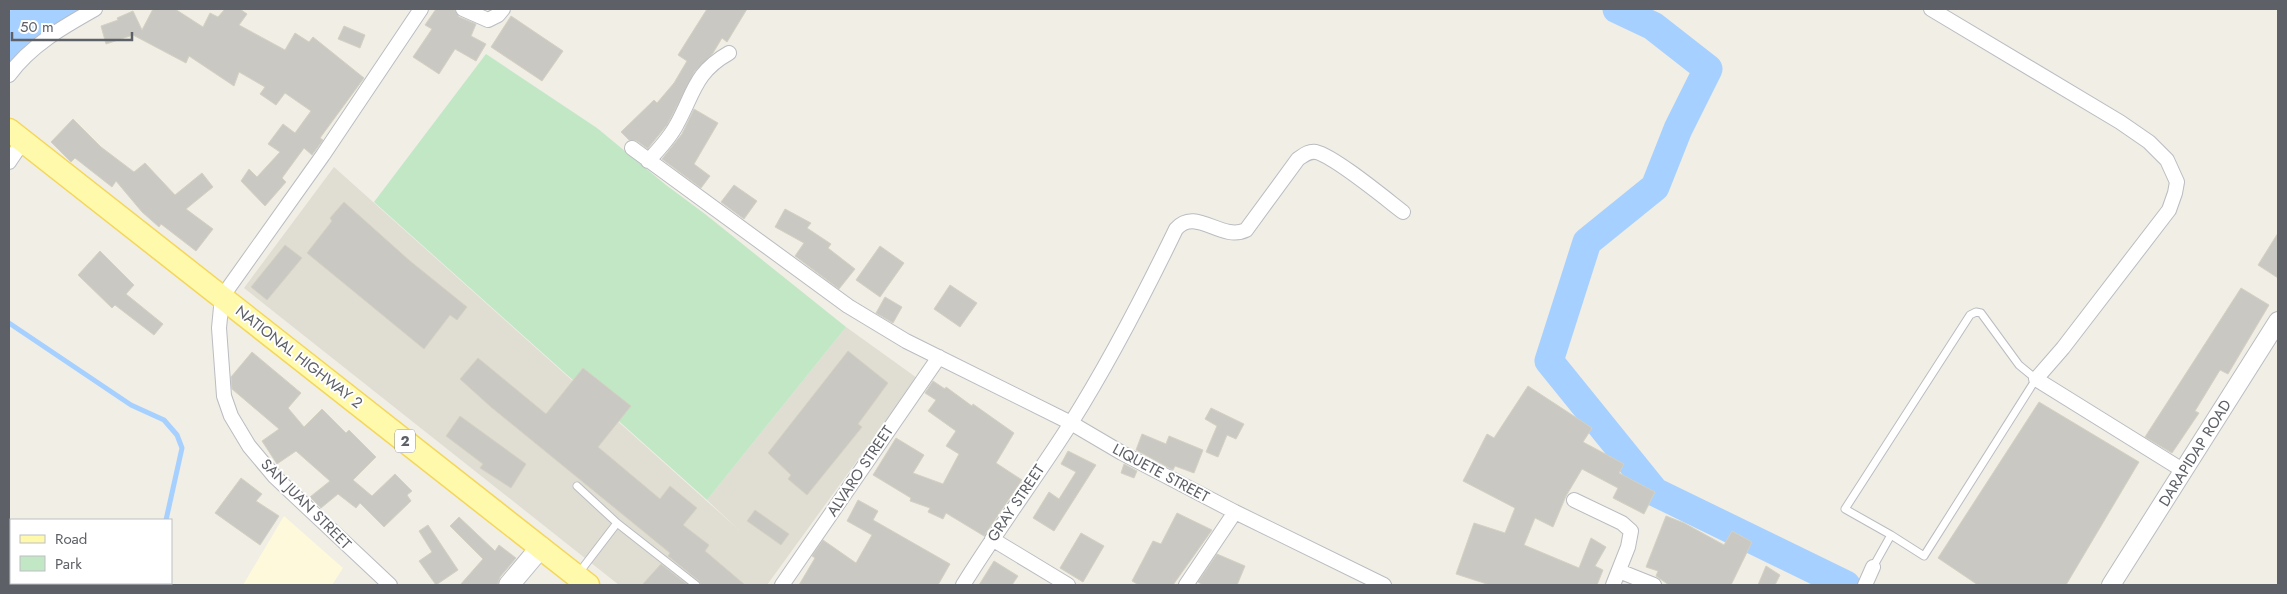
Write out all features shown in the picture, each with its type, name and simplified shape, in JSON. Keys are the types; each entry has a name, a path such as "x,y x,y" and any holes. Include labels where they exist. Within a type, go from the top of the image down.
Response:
{"main road":[{"name":"NATIONAL HIGHWAY 2","path":"16,136 222,296 582,581"},
{"path":"509,585 541,547"}],"street":[{"path":"9,75 25,56 43,40 95,9"},
{"path":"222,296 323,155 421,9"},
{"path":"463,9 488,20 498,15 503,9"},
{"path":"1931,9 2060,85 2149,142 2167,160 2177,182 2168,210 2063,348 2036,379 2184,471"},
{"path":"648,162 677,125 700,76 710,65 729,53"},
{"path":"9,162 16,136"},
{"name":"LIQUETE STREET","path":"632,148 648,162 848,306 880,326 1071,423 1122,453 1359,580 1384,585"},
{"name":"GRAY STREET","path":"963,585 1071,423 1116,346 1176,229 1182,222 1195,220 1234,234 1246,230 1282,178 1298,159 1308,153 1315,152 1338,164 1403,212"},
{"name":"SAN JUAN STREET","path":"222,296 218,345 224,396 231,416 249,446 275,477 390,585"},
{"name":"DARAPIDAP ROAD","path":"2111,585 2278,321"},
{"name":"ALVARO STREET","path":"782,585 939,357"},
{"path":"1574,500 1622,523 1631,531 1619,572 1612,585"},
{"path":"1186,585 1235,512"},
{"path":"992,539 1068,585"},
{"path":"1864,585 1873,567"},
{"path":"1619,572 1654,585"}],"lane":[{"path":"1976,312 1981,313 2018,365 2036,379 1924,556 1845,508 1970,315 1976,312"},
{"path":"577,486 617,523 696,585"},
{"path":"582,581 617,523"},
{"path":"1873,567 1891,535"}],"shaded area":[{"path":"334,167 739,530 707,500 846,327 917,378 767,585 619,585 244,288"},
{"path":"284,516 343,568 332,585 243,585"}],"green space":[{"path":"486,54 597,128 846,327 707,500 374,202"}],"water":[{"path":"13,9 80,9 42,35 9,65 9,11"}],"building":[{"path":"153,9 175,9 203,27 210,13 218,17 225,9 240,9 247,14 239,25 285,50 295,33 309,42 313,37 364,78 320,138 323,140 312,155 304,148 282,178 286,182 265,206 241,181 249,169 257,177 280,152 268,144 283,124 295,133 311,111 285,93 276,105 260,94 265,87 239,72 234,86 189,56 186,63 133,35 106,44 101,26 118,20 117,18 133,11 142,30"},
{"path":"436,9 454,9 459,17 476,24 471,36 486,44 476,61 455,49 439,74 413,57 432,29 425,25"},
{"path":"707,9 747,9 727,42 722,38 713,53 695,71 667,125 648,149 637,141 629,140 621,132 654,100 657,103 674,83 687,61 678,55"},
{"path":"511,16 563,51 542,81 491,47"},
{"path":"344,26 365,35 360,48 338,39"},
{"path":"694,109 718,123 694,164 710,176 701,188 662,159 682,134"},
{"path":"73,119 101,147 134,172 145,163 175,195 202,173 213,187 186,209 213,229 196,251 161,224 159,227 142,212 116,181 112,187 75,158 71,162 51,142"},
{"path":"734,185 757,201 744,219 721,202"},
{"path":"344,202 410,261 467,307 457,320 450,315 424,349 307,253 332,221 330,218"},
{"path":"785,209 811,223 807,228 831,244 828,248 855,269 839,289 795,256 804,243 775,227"},
{"path":"2278,233 2278,278 2258,265"},
{"path":"285,245 302,258 267,300 251,287"},
{"path":"880,246 904,263 880,297 856,280"},
{"path":"100,251 134,285 126,294 163,324 154,335 115,305 112,308 78,275"},
{"path":"950,285 977,303 960,327 934,309"},
{"path":"2241,288 2269,305 2228,374 2220,370 2195,411 2199,413 2172,453 2145,437"},
{"path":"885,297 902,307 893,323 876,313"},
{"path":"848,351 888,383 858,424 862,427 807,495 788,479 791,475 768,453"},
{"path":"252,352 301,393 288,408 304,427 322,409 346,433 349,430 376,457 353,480 372,496 395,474 412,491 407,495 411,501 384,527 360,503 356,508 338,494 321,508 310,497 330,481 296,451 277,464 262,441 279,429 232,389 231,377"},
{"path":"478,358 546,414 583,368 631,406 598,447 660,499 670,486 697,508 683,525 709,545 705,551 745,585 701,585 699,581 668,556 670,553 491,407 460,379"},
{"path":"933,381 945,389 946,387 972,406 973,404 1014,433 996,463 1022,480 984,536 946,513 943,519 928,512 930,508 910,501 911,498 873,475 896,438 924,455 913,473 943,484 959,454 946,446 956,431 928,411 936,400 925,393"},
{"path":"1528,386 1592,428 1583,442 1624,464 1619,473 1655,492 1644,514 1613,498 1618,488 1582,469 1566,496 1553,527 1535,518 1524,545 1579,568 1591,538 1606,547 1595,566 1603,570 1597,585 1490,585 1456,574 1474,523 1505,533 1515,508 1463,481 1487,434 1494,438"},
{"path":"2039,402 2139,462 2066,585 1978,585 1938,558"},
{"path":"1211,408 1244,424 1236,439 1227,435 1218,457 1206,452 1217,426 1205,419"},
{"path":"460,416 526,464 511,488 480,468 483,464 446,436"},
{"path":"1142,434 1166,444 1169,436 1203,450 1194,473 1175,466 1173,470 1136,450"},
{"path":"1068,451 1096,465 1054,531 1033,518 1049,492 1059,499 1076,472 1061,464"},
{"path":"1124,464 1137,471 1134,478 1121,473"},
{"path":"241,478 262,494 256,501 279,516 260,545 215,513"},
{"path":"858,500 878,511 873,520 950,564 938,585 799,585 815,558 812,556 823,540 856,563 872,535 847,521"},
{"path":"755,510 789,534 781,545 747,521"},
{"path":"1177,513 1212,530 1173,585 1139,585 1132,581 1153,541 1161,544"},
{"path":"1666,516 1684,523 1724,545 1732,531 1752,542 1731,585 1669,585 1656,576 1658,571 1646,567"},
{"path":"459,517 495,551 499,545 516,558 500,577 497,585 460,585 483,559 450,526"},
{"path":"428,525 458,570 436,585 419,561 432,552 419,531"},
{"path":"1081,533 1104,546 1083,582 1060,568"},
{"path":"1217,554 1245,566 1237,585 1203,585 1198,582"},
{"path":"994,561 1018,576 1012,585 979,585"},
{"path":"661,564 688,585 642,585"},
{"path":"1766,566 1780,575 1775,585 1758,585"}],"waterway":[{"path":"1617,9 1653,26 1708,69 1678,129 1655,187 1587,242 1549,361 1655,492 1846,585"},
{"path":"9,323 131,405 164,420 177,435 182,448 166,519"}]}
